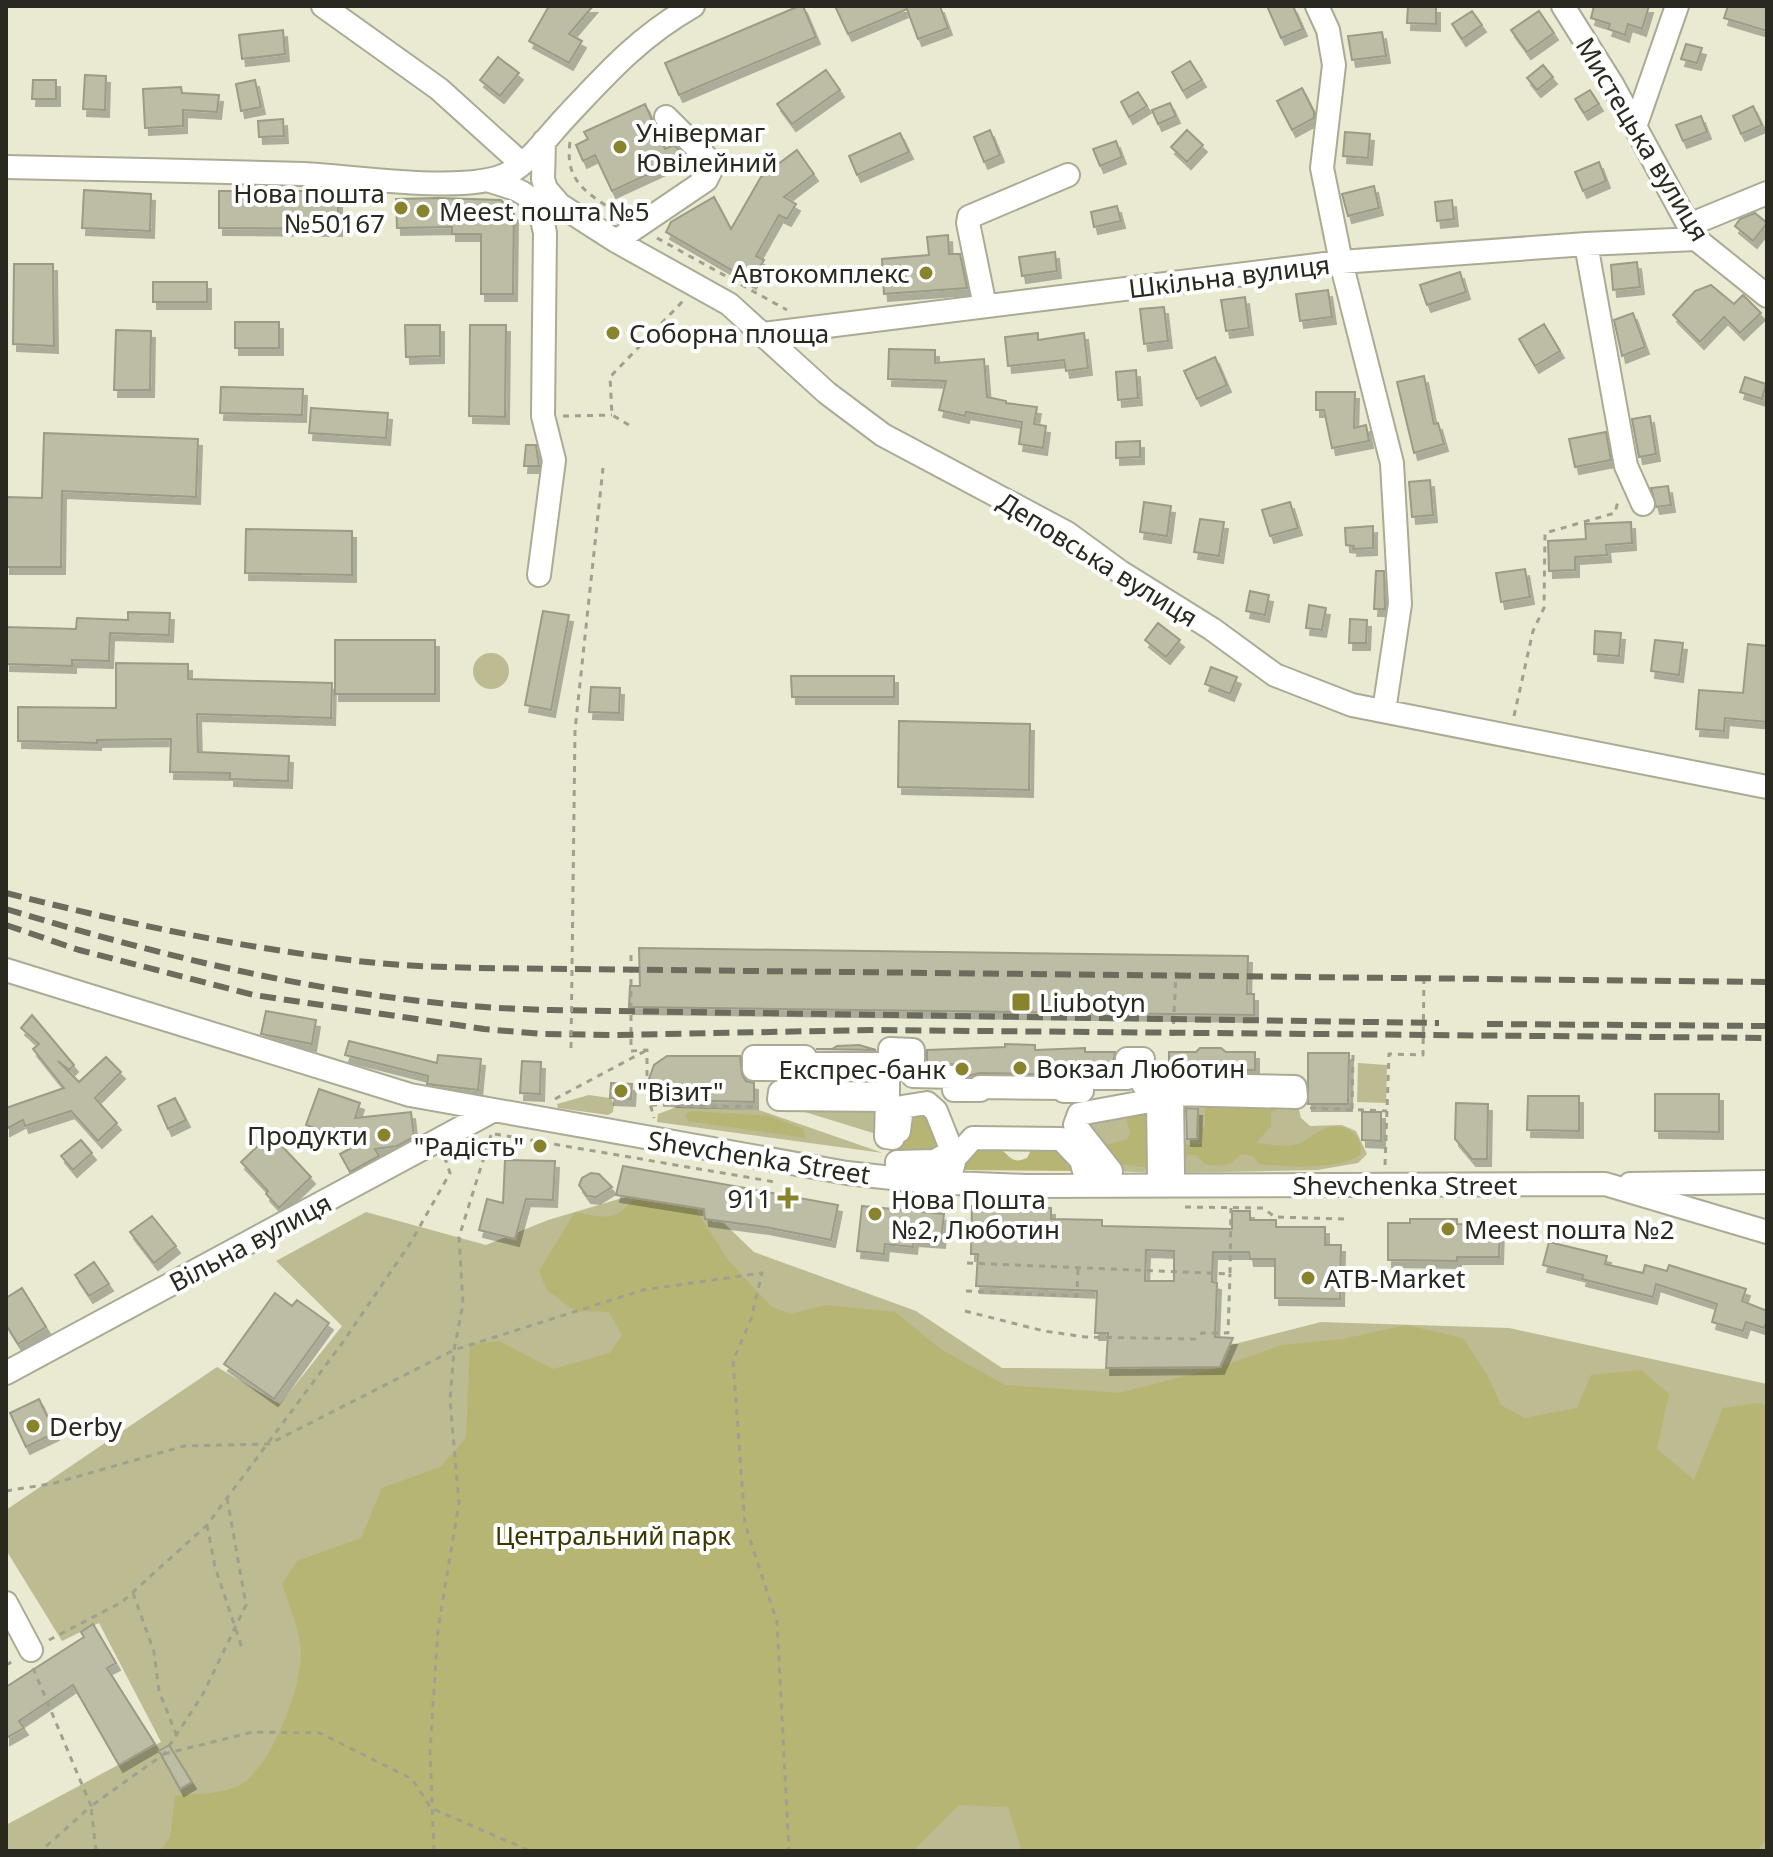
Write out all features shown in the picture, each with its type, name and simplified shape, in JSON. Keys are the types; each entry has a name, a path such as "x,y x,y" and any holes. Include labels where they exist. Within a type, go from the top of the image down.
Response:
{"street":[{"path":"323,6 439,89 522,164"},
{"path":"490,181 522,164 632,47 660,24 693,6"},
{"path":"1317,6 1328,30 1334,65 1322,168 1341,262 1392,463 1400,604 1384,711"},
{"name":"Мистецька вулиця","path":"1563,6 1635,127 1692,232 1767,296"},
{"path":"1635,127 1677,6"},
{"path":"616,241 706,180 710,172 711,162 666,117"},
{"name":"Деповська вулиця","path":"544,141 543,179 550,196 616,241 729,304 827,393 883,435 1067,533 1119,571 1212,629 1275,675 1352,705 1767,787"},
{"path":"6,167 441,182 490,181 521,191 534,200 542,213 546,251 543,416 554,460 539,575"},
{"path":"985,306 969,217 1068,175"},
{"name":"Шкільна вулиця","path":"763,334 1341,262 1586,244 1692,232 1767,193"},
{"path":"1586,244 1626,466 1643,504"},
{"name":"Shevchenka Street","path":"6,970 410,1095 847,1173 928,1182 1097,1187 1605,1184 1767,1232"},
{"path":"890,1049 913,1050 913,1076 954,1077 954,1090 980,1090 980,1087 1064,1088 1064,1091 1082,1091 1082,1078 1127,1078 1127,1059 1143,1059 1143,1084 1295,1087 1296,1092 1296,1097 1172,1094 1173,1173 1159,1173 1158,1102 1150,1101 1076,1117 1075,1125 1111,1171 1084,1171 1081,1160 1061,1139 973,1138 955,1158 952,1170 897,1168 897,1162 935,1161 952,1151 936,1111 927,1103 902,1107 901,1127 893,1138 886,1137 887,1100 779,1099 780,1092 888,1094 888,1070 754,1069 754,1057 805,1057 805,1064 890,1064 890,1049"},
{"name":"Вільна вулиця","path":"6,1373 494,1110"},
{"path":"1605,1184 1767,1182"},
{"path":"6,1603 29,1652"}],"path":[{"path":"575,135 570,143 569,155 576,181 583,190 637,227 790,311"},
{"path":"612,415 610,377 697,286"},
{"path":"543,416 612,415 629,425"},
{"path":"1510,736 1533,631 1544,608 1545,533 1615,513 1626,466"},
{"path":"571,1048 575,730 603,468"},
{"path":"631,955 631,1051 647,1050"},
{"path":"1173,1036 1176,972"},
{"path":"1384,1185 1389,1054 1423,1055 1424,975"},
{"path":"554,1100 647,1050"},
{"path":"647,1050 646,1076 660,1141"},
{"path":"1352,1109 1353,1054"},
{"path":"1296,1092 1305,1108 1387,1111"},
{"path":"651,1105 754,1107"},
{"path":"434,1851 430,1751 438,1629 459,1503 450,1400 454,1350 463,1304 459,1237 490,1139 494,1110"},
{"path":"6,1665 122,1602 207,1525 269,1444 411,1242 450,1173 439,1140"},
{"path":"965,1311 1044,1331 1085,1337 1195,1339 1202,1333 1228,1333 1232,1186"},
{"path":"967,1263 1230,1274"},
{"path":"966,1291 1077,1296 1078,1268"},
{"path":"6,1491 55,1483 184,1446 269,1444 454,1350 643,1290 762,1273 751,1319 733,1361 745,1524 777,1622 789,1851"},
{"path":"164,1754 203,1694 246,1605 227,1498"},
{"path":"207,1525 215,1567 242,1648"},
{"path":"133,1592 154,1652 159,1691 176,1734"},
{"path":"29,1652 91,1806 96,1851"},
{"path":"41,1851 91,1806 164,1754 253,1732 320,1733 412,1779 431,1808 530,1851"}],"green space":[{"path":"491,653 503,659 509,671 503,683 491,689 479,683 473,671 479,659"},
{"path":"1358,1063 1387,1065 1386,1103 1357,1102"},
{"path":"589,1095 610,1098 614,1103 613,1112 608,1115 558,1108 557,1104"},
{"path":"1198,1095 1296,1097 1301,1118 1310,1126 1342,1125 1356,1131 1367,1154 1358,1163 1317,1170 1173,1173 1171,1138 1197,1139"},
{"path":"887,1100 886,1137 779,1104"},
{"path":"1150,1101 1159,1173 1109,1171 1076,1117"},
{"path":"1205,1102 1288,1106 1271,1112 1271,1126 1256,1143 1294,1145 1336,1126 1357,1137 1360,1155 1340,1163 1297,1166 1259,1164 1253,1156 1241,1154 1229,1164 1216,1166 1205,1164 1196,1155 1188,1155 1179,1169 1180,1142 1203,1144 1201,1129 1205,1126"},
{"path":"677,1107 759,1110 883,1153 657,1122 658,1114"},
{"path":"691,1111 770,1116 803,1129 806,1138 688,1121 685,1115"},
{"path":"923,1112 937,1134 936,1146 927,1154 900,1154 898,1143 911,1132 909,1115"},
{"path":"1145,1112 1151,1116 1153,1168 1111,1163 1102,1146 1128,1139 1130,1132 1126,1117"},
{"path":"973,1138 996,1146 1017,1160 1027,1158 1034,1145 1061,1139 1084,1171 952,1170"},
{"name":"Центральний парк","path":"680,1181 754,1252 916,1311 1002,1368 1137,1369 1321,1322 1509,1328 1767,1384 1767,1851 6,1851 6,1825 161,1742 99,1623 62,1641 6,1550 6,1510 217,1367 280,1404 342,1326 276,1261 366,1212 486,1245 548,1220"},
{"name":"Центральний парк","path":"637,1194 691,1202 728,1260 772,1307 790,1314 827,1305 895,1312 942,1350 1005,1385 1119,1393 1220,1367 1282,1345 1343,1339 1406,1325 1463,1338 1488,1376 1501,1405 1524,1418 1577,1408 1591,1375 1641,1370 1669,1394 1657,1449 1694,1480 1723,1408 1758,1403 1767,1406 1767,1839 1756,1851 1022,1851 1008,1807 959,1805 913,1851 160,1851 170,1837 175,1796 236,1787 249,1779 261,1765 282,1726 296,1684 301,1650 282,1584 297,1561 361,1538 382,1488 440,1467 466,1438 470,1344 499,1341 553,1369 610,1353 622,1335 609,1312 575,1311 547,1290 539,1271 575,1212 604,1217 617,1214"}],"building":[{"path":"549,6 593,6 569,34 582,41 569,63 529,41"},
{"path":"803,6 816,37 679,95 665,63"},
{"path":"835,6 940,6 948,28 918,39 907,9 848,34"},
{"path":"1267,6 1293,6 1303,29 1281,38"},
{"path":"1408,6 1436,6 1436,24 1407,23"},
{"path":"1594,6 1649,6 1642,29 1628,24 1625,35 1608,29 1610,24 1591,18"},
{"path":"1728,6 1767,6 1767,31 1724,18"},
{"path":"1472,11 1482,25 1462,39 1452,24"},
{"path":"1539,11 1554,33 1527,52 1511,30"},
{"path":"283,30 285,54 242,59 239,35"},
{"path":"1382,32 1386,56 1352,60 1348,36"},
{"path":"1686,44 1702,48 1697,63 1681,59"},
{"path":"498,57 519,73 500,96 480,80"},
{"path":"1190,61 1202,80 1183,91 1172,72"},
{"path":"1543,65 1553,77 1537,90 1527,78"},
{"path":"826,70 840,90 792,124 777,104"},
{"path":"85,75 106,76 105,110 83,109"},
{"path":"33,80 56,80 56,99 32,99"},
{"path":"255,80 261,107 241,111 236,84"},
{"path":"181,87 182,93 219,95 217,112 183,110 183,126 145,128 143,89"},
{"path":"1302,88 1314,118 1292,130 1277,101"},
{"path":"1590,90 1599,104 1584,113 1575,99"},
{"path":"1138,92 1147,106 1129,117 1121,102"},
{"path":"1170,103 1176,116 1158,124 1152,110"},
{"name":"Універмаг Ювілейний","path":"645,104 665,149 674,145 686,157 612,191 595,155 583,161 576,145 588,139 584,132"},
{"path":"1753,106 1762,125 1741,134 1733,116"},
{"path":"1701,116 1707,132 1683,141 1676,125"},
{"path":"283,119 284,136 259,137 258,121"},
{"path":"990,130 1000,155 984,162 974,137"},
{"path":"1187,130 1203,145 1187,162 1171,147"},
{"path":"1345,132 1370,134 1368,158 1343,156"},
{"path":"900,133 909,152 857,175 849,156"},
{"path":"1116,141 1122,157 1100,166 1093,149"},
{"path":"797,150 814,174 784,197 796,204 787,219 779,215 756,256 764,260 752,282 666,232 671,222 714,197 731,229 761,177"},
{"path":"1599,162 1606,181 1583,191 1575,172"},
{"path":"1374,186 1379,208 1348,216 1342,194"},
{"path":"84,190 151,194 150,231 82,228"},
{"path":"219,191 338,191 338,229 219,228"},
{"path":"396,199 501,200 514,214 513,294 481,294 481,234 452,234 452,227 397,228"},
{"path":"1452,200 1454,219 1437,221 1435,202"},
{"path":"1117,206 1121,221 1094,227 1091,212"},
{"path":"1755,213 1767,223 1753,241 1735,226 1740,219"},
{"name":"Автокомплекс","path":"948,235 949,254 960,254 967,288 884,294 882,259 929,255 927,237"},
{"path":"1055,252 1057,271 1022,276 1019,257"},
{"path":"1637,262 1640,287 1613,290 1611,265"},
{"path":"14,264 53,264 54,346 13,344"},
{"path":"1460,272 1466,292 1427,305 1420,285"},
{"path":"153,282 207,282 207,302 153,302"},
{"path":"1711,285 1734,304 1743,295 1761,313 1740,333 1724,317 1700,342 1673,315 1695,291"},
{"path":"1328,290 1332,317 1300,321 1296,294"},
{"path":"1245,297 1249,328 1226,331 1221,300"},
{"path":"1164,307 1168,341 1144,344 1140,309"},
{"path":"1633,313 1645,347 1622,356 1614,320"},
{"path":"235,322 279,322 279,348 235,348"},
{"path":"1544,324 1560,351 1535,366 1519,339"},
{"path":"405,325 440,325 440,356 406,357"},
{"path":"470,325 506,325 505,417 469,416"},
{"path":"116,330 151,331 150,390 114,390"},
{"path":"1038,333 1038,340 1084,333 1088,368 1066,371 1064,360 1008,366 1005,337"},
{"path":"889,349 935,350 935,363 984,359 987,397 1037,407 1034,424 1046,426 1043,448 1019,444 1022,422 939,410 946,381 888,379"},
{"path":"1215,357 1227,385 1197,399 1184,371"},
{"path":"1136,370 1138,398 1118,400 1116,372"},
{"path":"1424,376 1434,424 1438,423 1444,444 1414,453 1397,382"},
{"path":"1745,377 1766,384 1762,399 1740,392"},
{"path":"221,387 303,389 302,415 220,413"},
{"path":"1316,392 1355,392 1354,428 1366,425 1369,441 1332,448 1324,410 1316,410"},
{"path":"311,408 388,413 386,438 309,433"},
{"path":"1650,416 1656,454 1639,457 1632,419"},
{"path":"1606,432 1611,460 1575,467 1569,439"},
{"path":"44,433 198,439 196,497 62,491 61,567 6,567 6,497 42,498"},
{"path":"1140,441 1140,457 1116,458 1116,442"},
{"path":"526,445 536,445 539,466 524,466"},
{"path":"1430,480 1433,515 1412,517 1409,482"},
{"path":"1668,486 1671,505 1656,507 1651,488"},
{"path":"1144,502 1171,506 1167,536 1140,532"},
{"path":"1290,502 1298,528 1270,536 1262,510"},
{"path":"1200,519 1224,522 1219,556 1194,552"},
{"path":"1631,522 1632,543 1606,545 1607,555 1575,557 1575,570 1549,571 1548,541 1586,539 1585,524"},
{"path":"1373,526 1373,548 1353,549 1354,546 1346,545 1345,528"},
{"path":"246,529 352,531 352,575 245,573"},
{"path":"1525,569 1530,597 1501,602 1496,573"},
{"path":"1376,571 1384,571 1385,609 1374,609"},
{"path":"1250,591 1269,595 1265,615 1246,611"},
{"path":"1309,605 1326,608 1322,630 1306,628"},
{"path":"543,611 569,615 551,710 525,705"},
{"path":"128,612 170,613 169,635 110,633 109,661 72,660 72,666 6,664 6,627 76,629 77,618 128,620"},
{"path":"1350,619 1367,620 1366,643 1349,643"},
{"path":"1158,623 1180,640 1166,657 1145,640"},
{"path":"1595,631 1621,633 1619,656 1594,654"},
{"path":"335,640 435,640 435,694 335,694"},
{"path":"1655,640 1683,643 1679,675 1651,671"},
{"path":"1748,644 1767,646 1767,722 1725,718 1724,731 1696,729 1699,690 1743,693"},
{"path":"116,663 188,664 188,679 332,683 331,718 197,714 198,752 289,756 288,781 230,779 230,773 170,772 171,739 97,740 97,743 18,741 18,707 116,708"},
{"path":"1211,667 1237,677 1230,694 1205,684"},
{"path":"791,676 894,676 894,697 792,697"},
{"path":"591,687 620,688 619,713 589,712"},
{"path":"899,721 1030,724 1029,790 898,787"},
{"path":"639,948 1248,956 1247,994 1254,994 1254,1015 629,1007 630,986 640,986"},
{"path":"266,1011 316,1020 312,1044 261,1034"},
{"path":"32,1015 74,1065 69,1070 58,1061 79,1082 106,1057 121,1072 95,1098 117,1123 98,1141 71,1111 25,1126 23,1120 6,1129 6,1108 64,1088 33,1049 39,1044 21,1028"},
{"path":"349,1041 437,1063 438,1055 481,1059 478,1090 427,1084 428,1076 345,1055"},
{"path":"1005,1044 1035,1045 1035,1050 1085,1048 1085,1052 1115,1052 1113,1064 1081,1064 1074,1066 1069,1075 980,1073 968,1076 960,1065 927,1062 927,1050 1005,1047"},
{"path":"859,1045 876,1050 816,1049 832,1049"},
{"path":"1200,1048 1255,1052 1255,1070 1169,1069 1169,1052 1196,1052"},
{"path":"1308,1053 1349,1053 1348,1104 1308,1104"},
{"path":"667,1056 740,1056 742,1075 746,1081 754,1083 754,1102 662,1098 646,1087 654,1065"},
{"path":"522,1061 541,1062 540,1094 520,1093"},
{"path":"611,1083 632,1084 631,1099 610,1098"},
{"path":"319,1089 360,1103 355,1118 411,1112 414,1137 397,1146 375,1149 379,1156 350,1172 340,1154 359,1144 306,1125"},
{"path":"1655,1094 1719,1094 1719,1132 1655,1131"},
{"path":"1528,1096 1579,1096 1579,1131 1527,1130"},
{"path":"175,1098 186,1120 168,1129 158,1106"},
{"path":"1456,1103 1488,1104 1487,1159 1472,1159 1455,1139"},
{"path":"1186,1108 1198,1109 1197,1139 1187,1139"},
{"path":"1362,1112 1381,1112 1381,1141 1362,1140"},
{"path":"81,1140 92,1153 73,1170 61,1156"},
{"path":"264,1140 272,1149 279,1143 311,1177 279,1208 241,1162"},
{"path":"505,1160 555,1161 553,1200 526,1199 515,1239 479,1230 487,1199 503,1203"},
{"path":"623,1166 838,1205 831,1240 705,1219 704,1209 616,1195"},
{"path":"591,1173 599,1174 612,1187 596,1197 587,1196 579,1185 582,1178"},
{"path":"862,1206 944,1214 941,1241 914,1239 913,1247 885,1244 884,1254 857,1251"},
{"path":"972,1206 1051,1208 1051,1219 1102,1220 1102,1226 1232,1229 1232,1211 1250,1211 1250,1220 1276,1220 1276,1227 1325,1227 1325,1245 1341,1245 1340,1299 1275,1298 1275,1259 1250,1259 1249,1252 1213,1252 1212,1282 1217,1283 1215,1337 1233,1338 1220,1367 1106,1368 1108,1333 1095,1333 1097,1291 976,1286 978,1254 971,1254","holes":["1146,1250 1174,1251 1174,1281 1145,1281"]},
{"path":"152,1216 176,1246 154,1263 130,1232"},
{"path":"1410,1219 1457,1219 1457,1224 1500,1225 1499,1257 1457,1257 1457,1261 1388,1260 1388,1223 1410,1223"},
{"path":"1549,1242 1607,1256 1605,1264 1643,1273 1645,1265 1667,1271 1669,1265 1746,1289 1742,1301 1767,1311 1764,1328 1746,1322 1743,1331 1712,1322 1717,1304 1656,1284 1653,1297 1582,1279 1583,1275 1543,1265"},
{"path":"94,1262 109,1284 89,1296 75,1275"},
{"path":"22,1288 46,1327 18,1344 6,1325 6,1298"},
{"path":"275,1293 292,1306 297,1300 329,1323 274,1399 224,1364"},
{"path":"39,1399 55,1433 26,1447 10,1413"},
{"path":"93,1624 116,1663 107,1668 155,1744 119,1765 73,1685 19,1721 24,1728 6,1738 6,1687 84,1637 81,1632"},
{"path":"169,1745 192,1782 180,1789 159,1751"}],"railway":[{"path":"6,893 140,925 231,942 321,957 422,966 1767,982"},
{"path":"6,909 207,964 343,991 481,1007 1439,1023"},
{"path":"6,925 79,950 254,995 484,1029 542,1034 871,1030 1767,1038"},
{"path":"1487,1024 1767,1026"}],"place":[{"name":"Універмаг Ювілейний","path":"620,147"},
{"name":"Нова пошта №50167","path":"401,208"},
{"name":"Meest пошта №5","path":"423,211"},
{"name":"Автокомплекс","path":"926,273"},
{"name":"Соборна площа","path":"613,333"},
{"name":"Liubotyn","path":"1021,1002"},
{"name":"Вокзал Люботин","path":"1020,1068"},
{"name":"Експрес-банк","path":"962,1069"},
{"name":"\"Візит\"","path":"621,1091"},
{"name":"Продукти","path":"384,1135"},
{"name":"\"Радість\"","path":"540,1146"},
{"name":"911","path":"788,1198"},
{"name":"Нова Пошта №2, Люботин","path":"875,1214"},
{"name":"Meest пошта №2","path":"1448,1229"},
{"name":"ATB-Market","path":"1308,1278"},
{"name":"Derby","path":"33,1426"}]}
